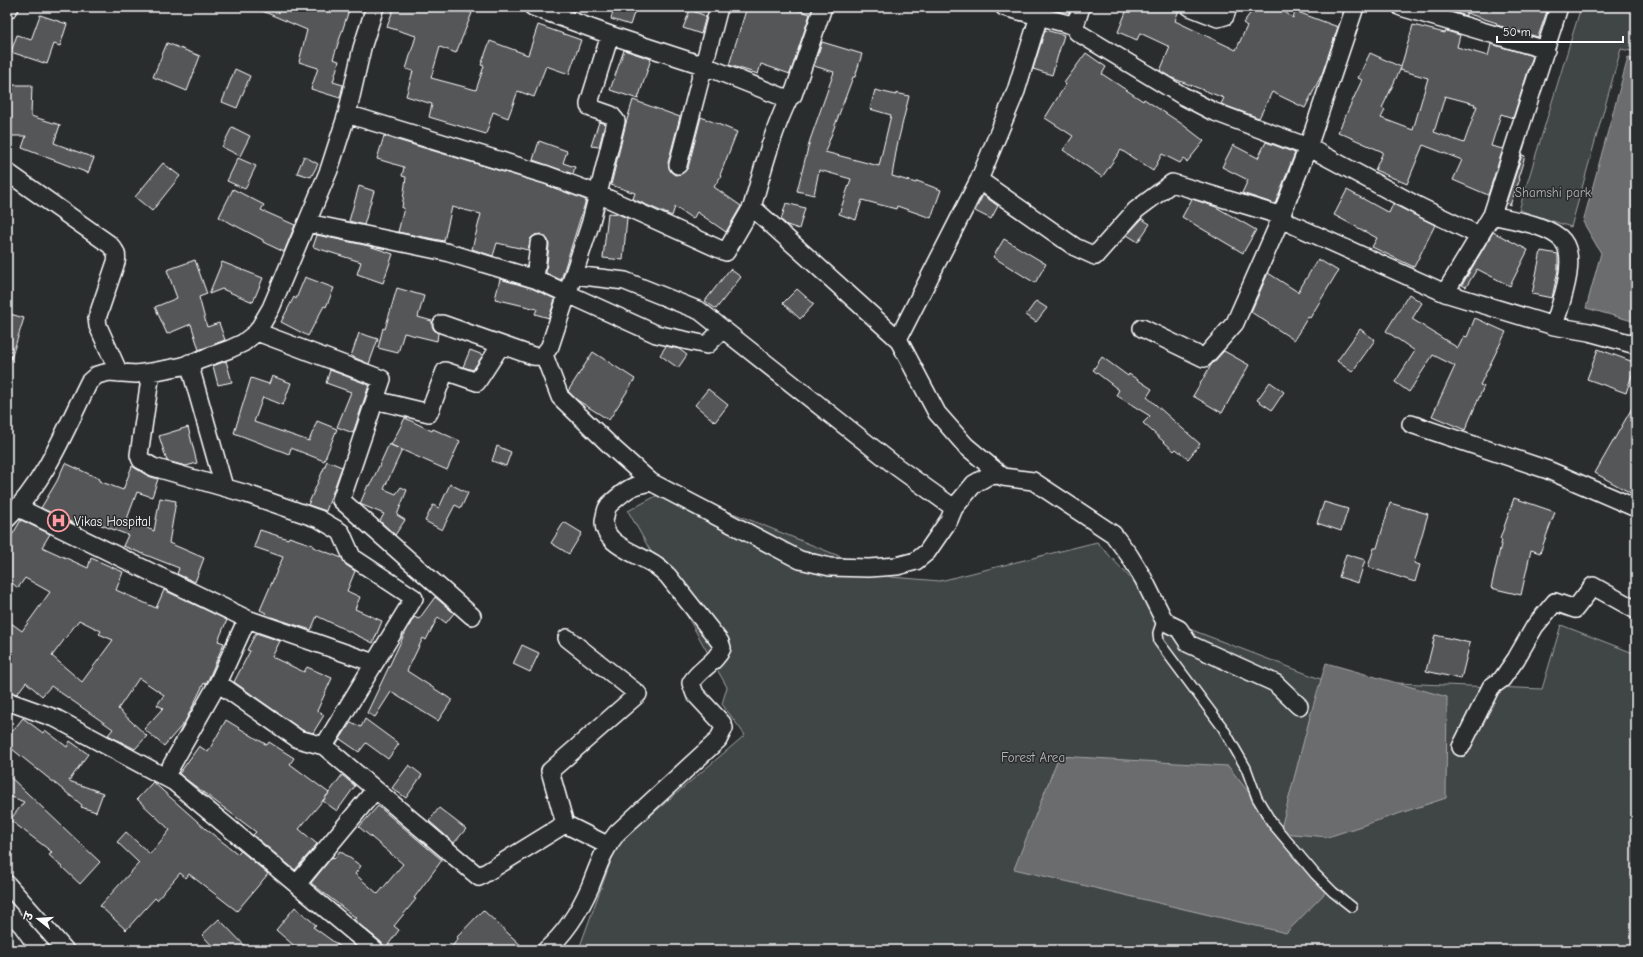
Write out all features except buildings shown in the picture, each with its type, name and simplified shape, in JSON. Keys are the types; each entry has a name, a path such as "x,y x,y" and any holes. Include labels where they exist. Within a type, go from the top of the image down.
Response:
{"street":[{"path":"7,10 10,7"},
{"path":"374,663 247,619 13,513 38,482 52,459 89,382 97,375 108,372 151,372 183,366 230,349 257,332 271,308 329,170 347,114 362,48 375,7"},
{"path":"533,7 610,35 704,66 780,96 789,98"},
{"path":"678,166 719,7"},
{"path":"347,114 547,175 598,194 726,252 752,207 769,146 789,98 793,95 823,7"},
{"path":"1004,7 1075,26"},
{"path":"1081,7 1075,26 1077,32 1183,96 1212,111 1308,146 1418,206 1480,236"},
{"path":"1190,7 1218,18 1225,16 1228,7"},
{"path":"1142,328 1204,358 1235,323 1282,216 1308,146 1355,7"},
{"path":"1401,7 1546,50"},
{"path":"1445,293 1492,215 1559,7"},
{"path":"898,339 979,180 1016,91 1039,16"},
{"path":"442,324 533,356 539,357 544,355 550,346 590,225 616,121 611,115 589,106 610,35"},
{"path":"7,172 109,244 115,250 117,257 116,262 97,318 98,326 119,373"},
{"path":"979,180 1075,247 1095,256 1136,210 1172,183 1282,216 1287,222 1445,293 1509,314 1554,326 1589,332 1636,344"},
{"path":"752,207 898,339 937,413 966,446 1002,477"},
{"path":"1492,215 1532,225 1550,232 1562,240 1566,246 1569,254 1569,271 1554,326"},
{"path":"308,223 446,252 536,279 656,334 707,345 723,329"},
{"path":"536,279 539,244"},
{"path":"574,275 625,281 700,311 897,467 954,508"},
{"path":"257,332 382,379 341,500 472,616"},
{"path":"375,400 429,412 445,371 477,382 501,345"},
{"path":"544,355 560,397 651,482 800,560 830,566 869,568 897,566 916,561 927,552 949,520 954,508 974,484 988,476 1000,475 1002,477 1034,481 1113,534 1129,555 1143,578 1163,618 1169,624 1179,629 1189,644 1275,684 1299,706"},
{"path":"189,363 224,488"},
{"path":"151,372 139,455 141,460 153,466 319,519 341,532 352,557 414,598 324,746"},
{"path":"1411,424 1548,470 1636,508"},
{"path":"546,950 570,925 590,888 607,845 617,833 718,740 724,728 722,723 695,694 691,683 695,676 719,654 722,648 720,642 668,576 659,567 615,542 606,531 604,519 607,506 627,489 639,484 651,482"},
{"path":"1461,747 1492,686 1502,679 1516,659 1535,626 1555,602 1575,610 1593,586 1636,610"},
{"path":"165,777 218,683 247,619"},
{"path":"567,638 638,694 550,771 565,824 607,845"},
{"path":"218,683 298,739 324,746 479,877 565,824"},
{"path":"7,701 57,719 174,782 375,950"},
{"path":"297,884 375,790"},
{"path":"7,884 65,950"},
{"path":"7,936 18,950"}],"lane":[{"path":"1163,618 1158,633 1159,642 1219,722 1236,749 1246,768 1264,812 1315,874 1333,892 1352,906"}],"green space":[{"name":"Shamshi park","path":"1581,7 1636,7 1636,52 1621,49 1571,227 1519,210"},
{"name":"Forest Area","path":"671,488 891,577 940,581 1097,542 1171,622 1323,680 1542,689 1561,625 1636,654 1636,950 573,950 580,946 617,844 745,735 722,704 727,687 628,511"}],"shaded area":[{"path":"1628,58 1636,60 1636,322 1586,308 1601,253 1583,222"},
{"path":"1326,663 1447,697 1446,798 1328,837 1281,833 1329,889 1286,933 1014,869 1059,756 1228,766 1280,832 1311,713"}],"place":[{"name":"Vikas Hospital","path":"59,521"}]}
